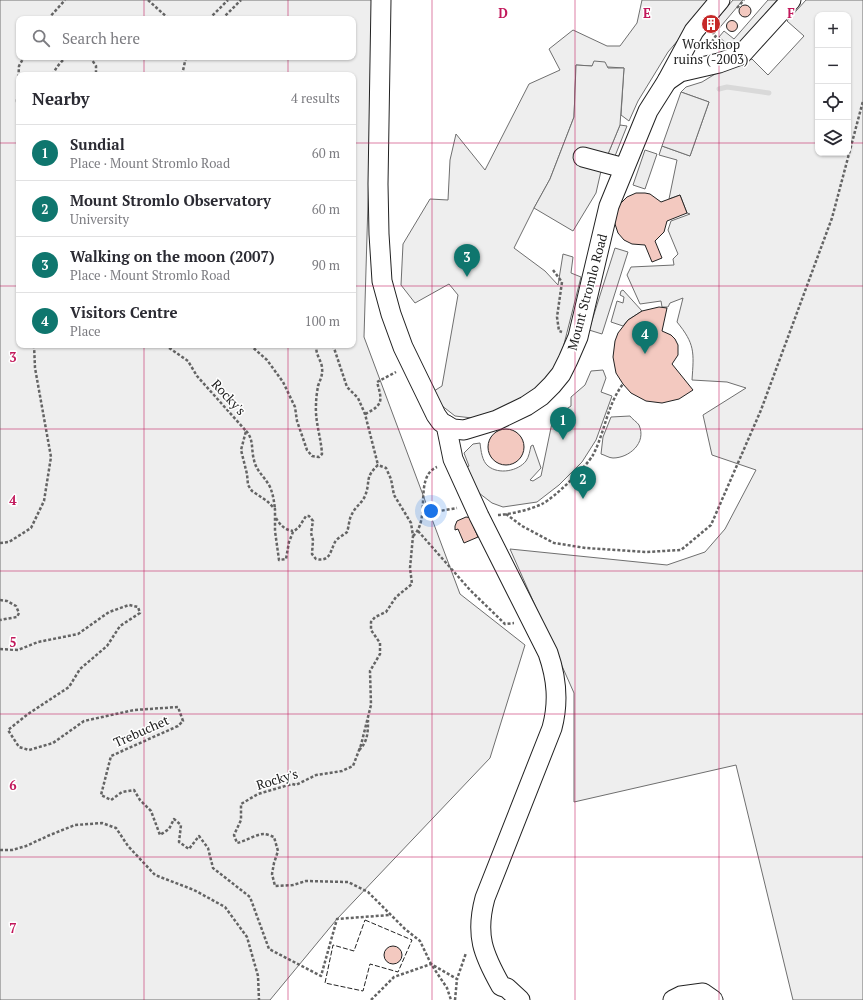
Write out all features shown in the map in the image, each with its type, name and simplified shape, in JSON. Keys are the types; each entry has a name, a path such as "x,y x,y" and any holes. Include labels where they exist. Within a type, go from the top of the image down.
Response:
{"street":[{"path":"381,0 378,184 382,281 391,314 411,365 436,415 441,422 446,425 454,459 476,508 548,653 556,682 556,714 549,736 485,898 481,912 480,926 482,940 485,954 491,968 501,986 507,988 520,1000"},
{"path":"667,81 680,72 719,63 741,55 791,0"},
{"name":"Mount Stromlo Road","path":"446,425 453,429 464,430 497,420 531,403 552,385 561,374 578,337 609,206 648,111 667,81 694,31 727,6"},
{"path":"583,157 624,168"},
{"path":"673,1000 681,996 703,993 713,1000"}],"path":[{"path":"51,16 65,0"},
{"path":"148,0 167,16"},
{"path":"214,16 228,0"},
{"path":"225,16 241,0"},
{"path":"727,6 744,0"},
{"path":"694,68 719,30"},
{"path":"19,72 19,66 22,60"},
{"path":"54,72 64,60"},
{"path":"92,60 96,66 96,72"},
{"path":"183,72 185,60"},
{"path":"506,514 522,526 554,543 586,548 646,552 681,550 711,525 761,410 832,218 863,102"},
{"path":"553,270 562,282 557,317 559,331 578,337"},
{"path":"0,543 9,542 31,528 44,501 51,457 35,368 34,348"},
{"name":"Rocky's","path":"169,348 188,361 197,376 246,431 241,450 248,485 252,491 267,501 275,509"},
{"path":"253,348 267,360 276,371 295,407 296,422 307,450 312,456 319,457 322,454 317,424 316,406 318,386 322,376 322,368 316,348"},
{"path":"246,431 252,442 253,459 257,468 270,487 276,517 275,531 279,560 286,559 288,542 294,531 299,527 306,516 309,516 313,520 311,533 313,540 312,554 316,559 326,559 332,550 335,541 347,532 351,514 361,504 366,495 368,478 371,471 378,465 365,414 358,398 347,387 334,348"},
{"path":"365,414 376,409 381,403 377,382 411,365"},
{"path":"422,514 456,508 476,508 506,514 544,503 585,467 593,455 611,405 623,384"},
{"path":"413,536 418,531 422,520 424,482 432,468 454,459"},
{"name":"Rocky's","path":"378,465 386,468 391,479 394,495 410,523 413,536 410,568 412,584 396,598 386,612 376,617 371,622 371,630 380,643 380,654 370,671 371,705 359,750 353,766 342,771 316,774 296,785 292,784 258,794 241,804 241,820 234,835 237,843 246,841 254,836 264,834 274,837 278,851 272,874 275,886 292,885 306,881 348,882 368,892 420,941 431,964 448,988 451,1000"},
{"path":"276,517 279,524 289,531 294,531"},
{"path":"418,531 470,590 505,624 515,623 529,615"},
{"path":"0,600 7,601 16,606 19,613 17,617 0,620"},
{"name":"Trebuchet","path":"0,649 18,650 38,642 78,634 109,612 129,605 138,607 140,613 120,626 107,646 80,669 69,687 28,714 8,730 19,747 30,750 53,743 84,721 134,710 178,707 183,722 178,726 111,756 100,795 111,800 122,792 134,790 140,800 151,811 160,835 169,829 174,818 181,825 179,842 189,849 198,836 208,848 213,868 250,897 269,949 321,976 337,919 391,915"},
{"path":"359,750 364,745 368,735 368,717"},
{"path":"0,850 12,850 26,846 75,826 102,823 116,828 128,846 155,875 194,890 225,907 248,937 258,976 259,1000"},
{"path":"456,1000 458,979 467,950"},
{"path":"371,1000 394,977 431,964 458,979"}],"shaded area":[{"path":"0,0 374,0 364,337 460,594 525,645 490,758 337,919 270,1000 0,1000"},
{"path":"642,0 712,0 668,52 638,101 629,121 621,115 624,68 576,65 574,117 550,179 514,248 545,271 558,285 563,254 573,257 571,273 581,277 561,356 546,382 510,406 472,418 455,416 441,405 434,391 442,386 458,295 449,284 415,303 401,285 403,244 430,199 448,200 450,160 456,134 485,170 529,84 560,70 549,49 573,30 607,46 620,46 637,23"},
{"path":"733,0 743,0 716,32 710,27"},
{"path":"768,0 777,0 734,50 719,37 724,31 734,39"},
{"path":"806,0 863,0 863,1000 793,1000 736,765 574,802 574,693 510,549 667,565 705,552 725,529 756,470 712,455 703,415 746,388 727,382 692,380 692,349 687,336 677,322 683,298 670,303 668,307 662,307 661,301 640,304 627,275 631,267 674,265 673,259 678,254 668,230 671,221 690,214 687,213 680,195 669,199 677,160 659,155 662,146 690,156 709,102 681,92 686,87 702,82 725,68 752,59 768,75 804,36 787,21"},
{"path":"594,61 605,62 608,68 624,68 620,125 601,171 596,193 573,231 534,208 550,179 574,117 576,65 592,66"},
{"path":"681,92 709,102 690,156 662,146"},
{"path":"620,125 627,126 615,156 608,154"},
{"path":"645,150 657,154 645,189 633,185"},
{"path":"615,248 628,252 602,334 589,330"},
{"path":"623,290 642,311 628,320 623,326 611,322 617,301 623,303 624,297 620,295 621,291"},
{"path":"603,370 606,378 601,392 612,396 596,440 582,462 559,485 537,502 503,507 492,503 475,490 466,468 469,466 464,453 473,444 480,443 483,459 488,466 492,469 503,471 508,471 523,464 527,459 531,446 533,445 541,468 530,480 533,481 541,476 553,418 571,406 571,397 585,385 591,371"},
{"path":"630,416 639,425 641,438 639,443 630,452 619,457 612,458 601,454 603,437 611,417"}],"building":[{"path":"743,5 747,5 751,11 747,17 743,17 739,13 739,9"},
{"name":"Workshop ruins (-2003)","path":"713,19 715,21 710,27 716,32 713,34 705,29"},
{"path":"732,20 736,22 738,26 736,30 732,32 728,30 726,26 728,22"},
{"path":"636,193 650,194 661,202 680,195 687,213 667,221 664,232 655,241 662,258 652,262 645,245 632,244 624,240 618,233 614,220 618,206 627,197"},
{"path":"659,307 667,308 662,331 671,335 678,345 678,355 672,364 693,390 679,399 662,403 646,401 631,393 616,373 613,357 615,341 618,333 628,320 642,311"},
{"path":"506,429 516,432 521,437 524,447 521,457 516,462 506,465 496,462 491,457 488,447 491,437 496,432"},
{"path":"466,517 472,518 472,523 478,537 464,543 458,529 455,530 455,526 457,521"},
{"path":"393,946 399,949 402,955 399,961 393,964 387,961 384,955 387,949"}],"waterway":[{"path":"719,89 727,87 769,93"}],"fence":[{"path":"365,920 412,940 398,972 370,964 363,991 325,983 333,945 354,951 365,920"}],"place":[{"name":"Workshop ruins (-2003)","path":"711,24"},
{"name":"Walking on the moon (2007)","path":"467,277"},
{"name":"Visitors Centre","path":"645,354"},
{"name":"Sundial","path":"563,440"},
{"name":"Mount Stromlo Observatory","path":"583,499"}]}
